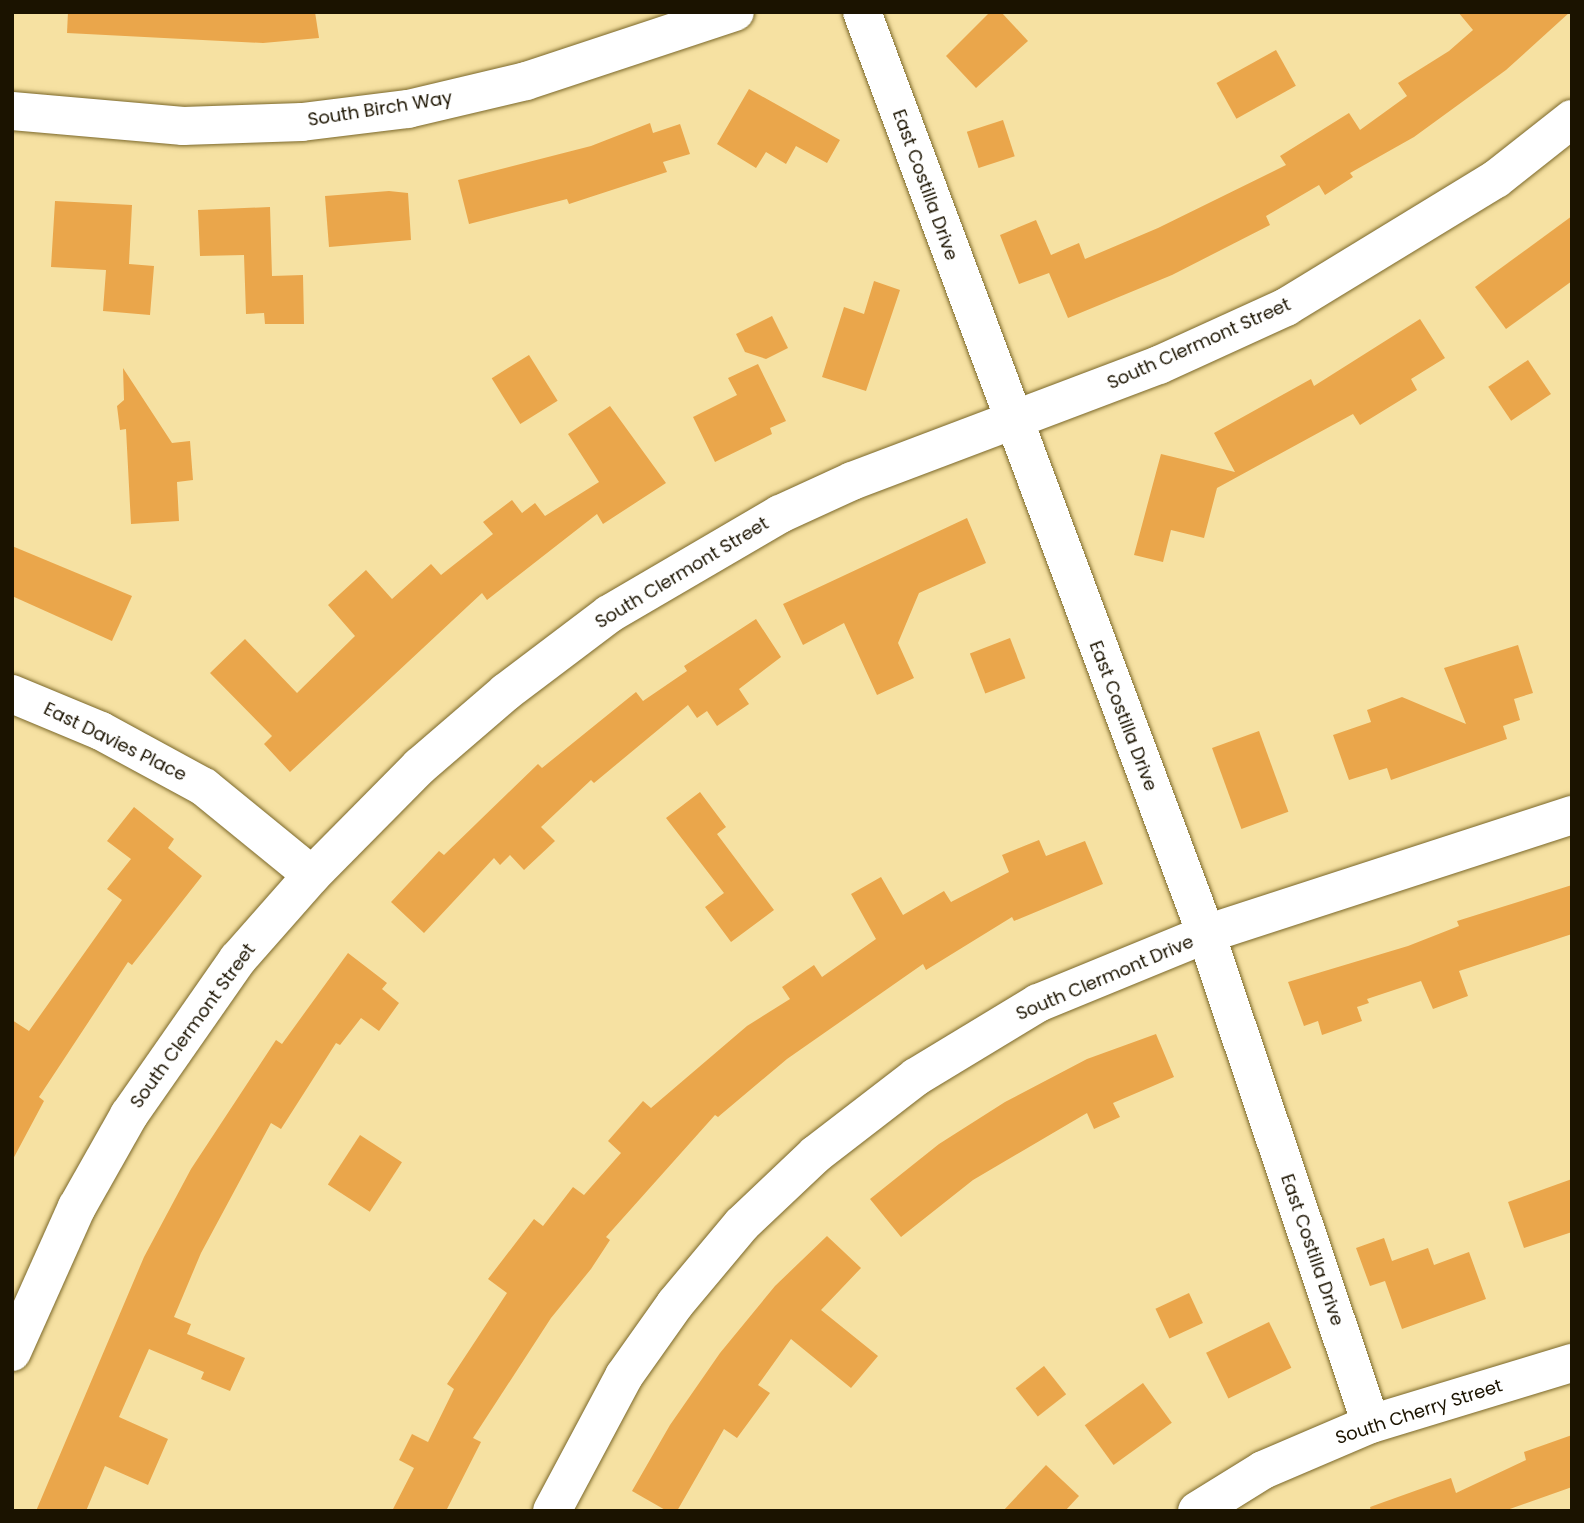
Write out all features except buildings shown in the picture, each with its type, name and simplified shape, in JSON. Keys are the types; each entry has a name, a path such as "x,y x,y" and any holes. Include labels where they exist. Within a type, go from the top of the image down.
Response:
{"street":[{"name":"South Birch Way","path":"12,111 183,126 302,122 408,109 574,67 735,12"},
{"name":"East Costilla Drive","path":"862,12 1012,422 1206,934 1371,1424"},
{"name":"South Clermont Street","path":"12,1352 77,1207 129,1115 238,959 312,875 420,766 506,692 609,614 780,514 852,481 1158,365 1286,307 1496,179 1572,119"},
{"name":"East Davies Place","path":"12,694 101,731 192,780 258,827 312,875"},
{"name":"South Clermont Drive","path":"552,1511 624,1377 675,1304 743,1224 816,1154 965,1044 1038,1003 1206,934 1572,815"},
{"name":"South Cherry Street","path":"1197,1511 1263,1471 1371,1424 1572,1363"}]}
